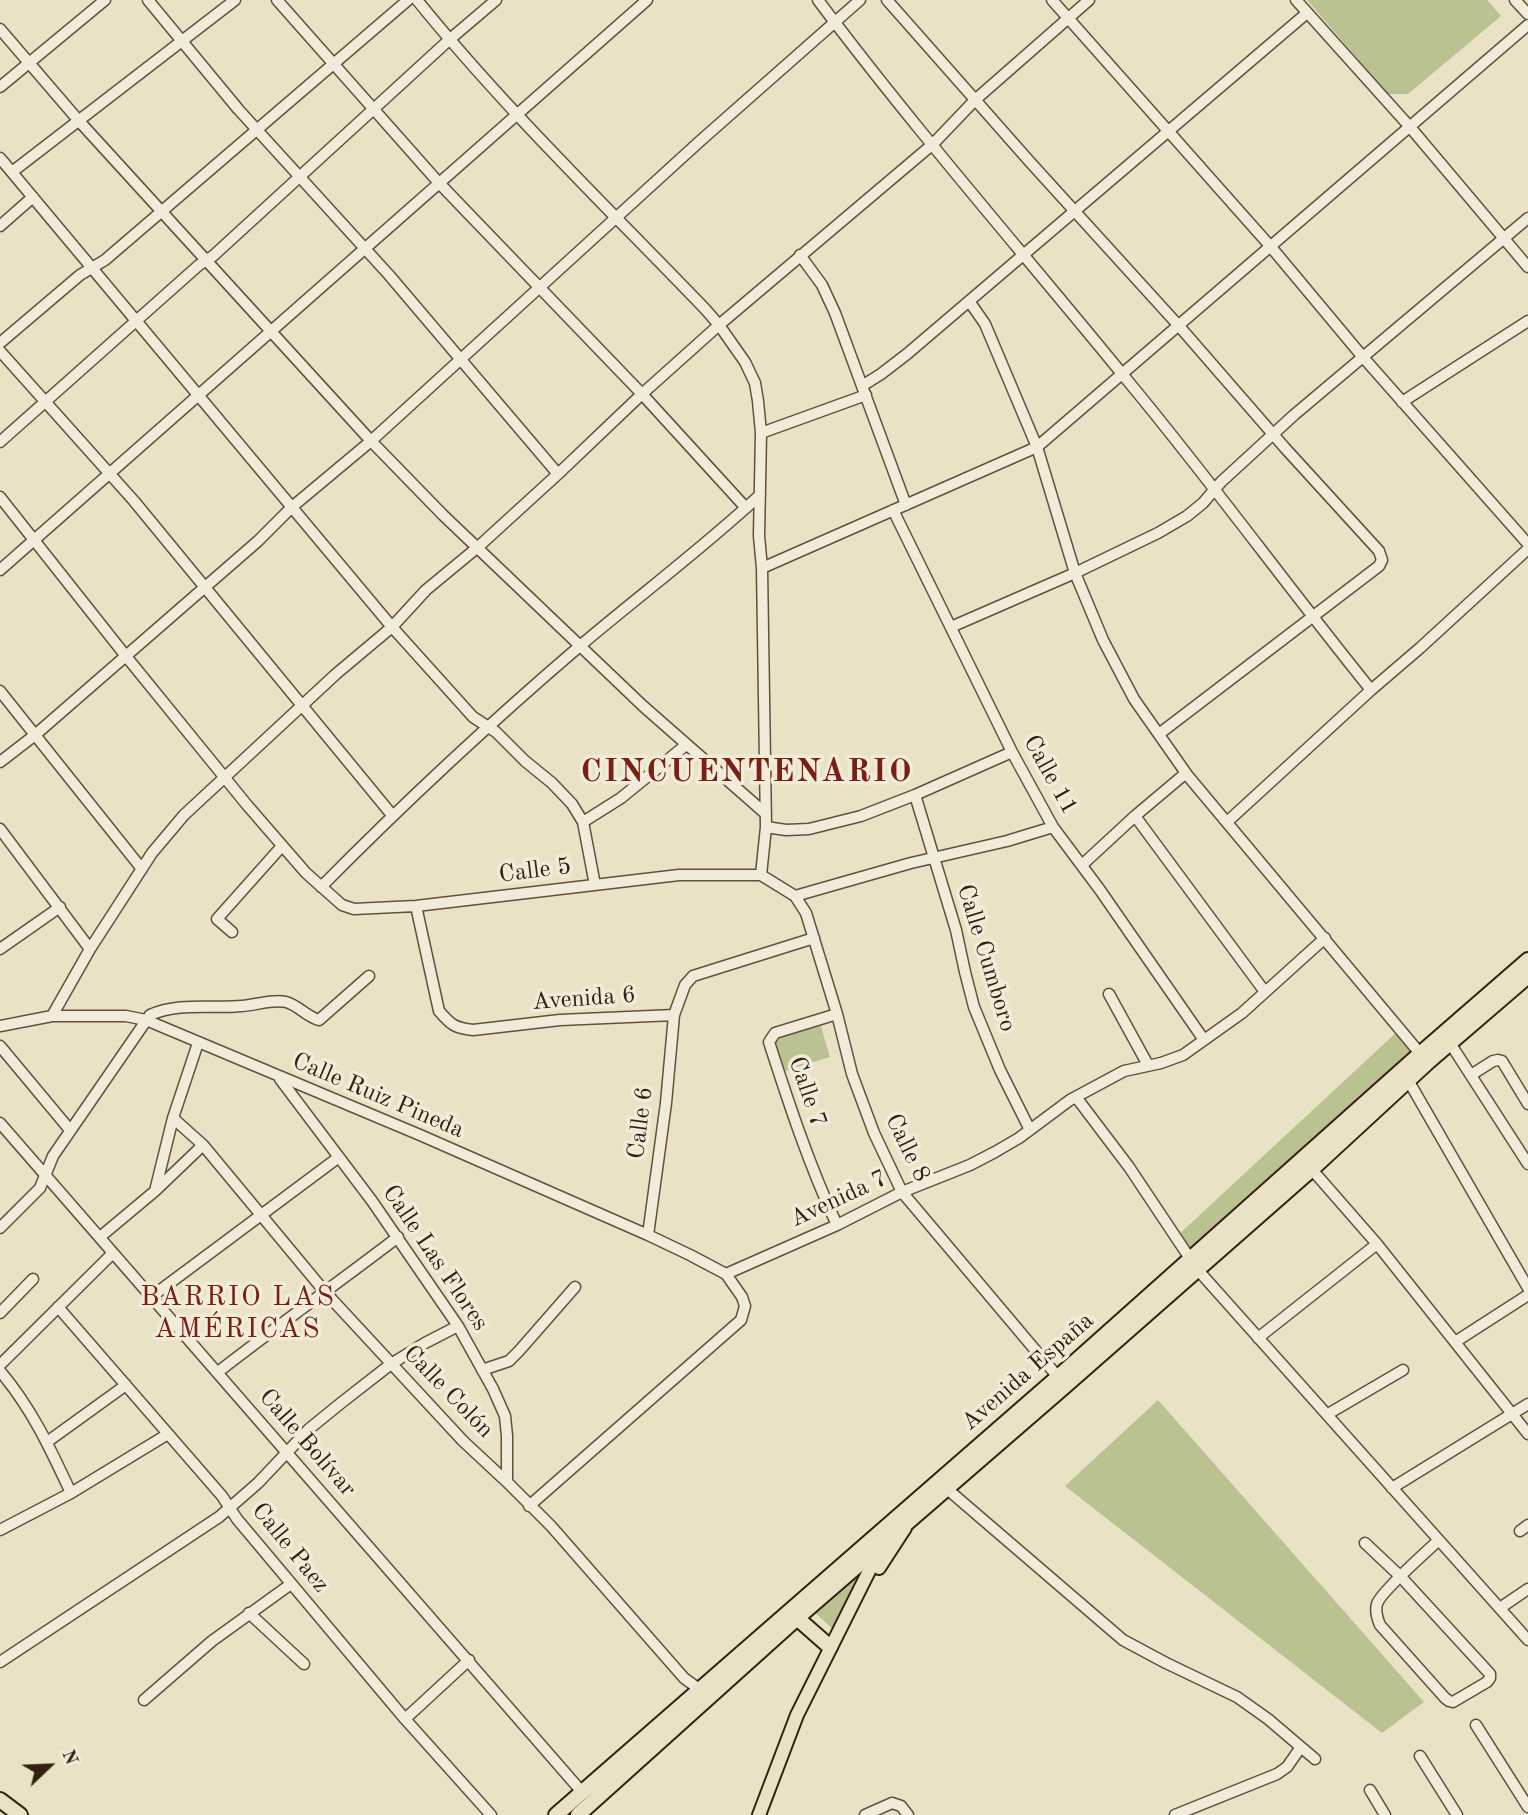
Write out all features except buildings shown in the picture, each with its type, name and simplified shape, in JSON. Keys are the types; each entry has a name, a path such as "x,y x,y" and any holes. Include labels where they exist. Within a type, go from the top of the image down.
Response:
{"highway":[{"name":"Avenida España","path":"556,1815 891,1521 1194,1264 1424,1058 1528,960"},
{"name":"Avenida España","path":"1307,1164 1408,1080 1424,1058 1450,1043 1528,976"},
{"name":"Avenida España","path":"578,1815 884,1541 1065,1386 1194,1264"},
{"path":"797,1618 830,1647"},
{"path":"0,1800 20,1815"}],"main road":[{"path":"851,1609 915,1514"},
{"path":"759,1815 797,1715 884,1541 891,1521"}],"street":[{"path":"0,87 105,0"},
{"path":"148,0 558,474"},
{"path":"12,172 235,0"},
{"path":"277,0 439,183 642,394 746,508"},
{"path":"0,343 80,275 105,260 408,0"},
{"path":"416,0 516,116 719,325 745,362 755,383 761,433 760,536 766,814 761,875 795,896 1054,827"},
{"path":"0,442 136,320 213,256 496,0"},
{"path":"0,570 647,0"},
{"path":"818,0 893,98 1123,374 1371,690"},
{"path":"0,762 35,735 258,541 292,507 371,441 615,218 860,0"},
{"path":"887,0 1379,551 1382,559 1379,566 1159,734"},
{"path":"1052,0 1271,247 1528,547 1227,822"},
{"path":"52,1016 90,948 152,853 184,815 336,674 392,627 426,590 478,547 642,394 719,325 933,144 975,100 1089,0"},
{"path":"1296,0 1528,267"},
{"path":"1515,0 1528,14"},
{"path":"761,433 864,390 1307,13"},
{"path":"762,568 1037,447 1528,25"},
{"path":"0,29 205,261 443,515 686,745 766,814"},
{"path":"0,158 392,627 473,717 496,732 572,804 583,822 595,885"},
{"path":"0,226 33,197"},
{"path":"951,627 1075,573 1187,516 1273,434 1362,356 1528,218"},
{"path":"800,256 822,285 835,313 906,505"},
{"path":"970,301 985,324 1037,447 1075,573 1103,640 1134,699 1186,773 1424,1058"},
{"path":"1402,402 1528,321"},
{"path":"0,351 110,474 235,622 392,816"},
{"path":"321,887 392,816 488,727 760,495"},
{"name":"Calle 5","path":"0,497 282,846 342,905 354,909 416,906 679,875 761,875"},
{"name":"Calle 11","path":"893,510 1012,752 1054,827 1203,1040"},
{"path":"0,691 142,869"},
{"path":"583,822 621,798 686,745"},
{"path":"766,827 786,830 822,826 861,816 1012,752"},
{"path":"1082,864 1186,773"},
{"name":"Calle Cumboro","path":"915,795 956,930 974,1007 1000,1070 1030,1130"},
{"path":"1135,816 1265,992"},
{"path":"0,829 90,948"},
{"path":"232,932 217,919 282,846"},
{"name":"Calle 8","path":"795,896 806,913 852,1074 874,1133 902,1192 1058,1377"},
{"name":"Avenida 6","path":"416,906 439,1011 450,1024 461,1029 560,1020 674,1015"},
{"path":"0,950 60,907"},
{"path":"674,1015 685,985 693,976 814,938"},
{"name":"Avenida 7","path":"726,1274 902,1192 995,1153 1076,1097 1124,1071 1183,1055 1242,1013 1325,938"},
{"path":"0,1228 40,1188 53,1156 150,1015 187,1007 241,1007 286,1002 319,1020 369,976"},
{"path":"1109,994 1148,1065"},
{"name":"Calle 7","path":"837,1014 775,1033 769,1042 795,1123 837,1224"},
{"name":"Calle 6","path":"648,1235 666,1103 674,1015"},
{"name":"Calle Ruiz Pineda","path":"0,1026 52,1016 126,1016 146,1020 420,1135 648,1235 726,1274"},
{"path":"155,1191 173,1118 198,1043"},
{"path":"1450,1043 1528,1164"},
{"path":"0,1046 70,1130"},
{"path":"1471,1075 1493,1061 1502,1061 1528,1104"},
{"name":"Calle Las Flores","path":"280,1078 398,1237 458,1326 505,1416 507,1482"},
{"path":"1408,1080 1528,1288"},
{"path":"1076,1097 1129,1167 1194,1264 1528,1640"},
{"name":"Calle Colón","path":"173,1118 203,1145 325,1292 391,1364 463,1441 551,1526 684,1678 699,1689"},
{"name":"Calle Bolívar","path":"0,1123 582,1792"},
{"path":"100,1237 155,1191 203,1145"},
{"path":"151,1297 340,1157"},
{"path":"1307,1164 1377,1244 1528,1434"},
{"path":"218,1373 398,1237"},
{"path":"1258,1338 1377,1244"},
{"path":"0,1365 113,1253"},
{"path":"530,1506 741,1320 745,1307 742,1297 726,1274"},
{"path":"0,1313 33,1279"},
{"path":"482,1370 509,1360 575,1287"},
{"path":"1455,1342 1528,1295"},
{"name":"Calle Paez","path":"58,1307 222,1496 237,1519 290,1584 405,1719 491,1815"},
{"path":"0,1662 170,1551 230,1508 258,1483 309,1429 391,1364 458,1326"},
{"path":"1328,1414 1403,1370"},
{"path":"0,1371 19,1394 47,1442 71,1493"},
{"path":"47,1442 127,1385"},
{"path":"1392,1488 1528,1404"},
{"path":"0,1530 71,1493 168,1434"},
{"path":"946,1488 1123,1640 1166,1664 1237,1697 1268,1718 1315,1759"},
{"path":"1365,1543 1401,1577 1490,1674 1487,1682 1454,1702 1448,1701 1380,1625 1376,1616 1379,1599 1401,1577 1438,1540"},
{"path":"144,1700 212,1641 290,1584"},
{"path":"1500,1608 1528,1589"},
{"path":"249,1613 304,1664"},
{"path":"405,1719 469,1660"},
{"path":"1476,1725 1528,1807"},
{"path":"1175,1815 1277,1774 1287,1767 1301,1747"},
{"path":"1420,1756 1457,1815"},
{"path":"1370,1790 1385,1815"},
{"path":"865,1815 892,1803 901,1806 908,1815"}],"green space":[{"path":"1307,0 1487,0 1501,16 1408,94 1388,94"},
{"path":"820,1023 830,1057 781,1072 771,1038"},
{"path":"1400,1029 1420,1054 1190,1258 1176,1237"},
{"path":"1158,1400 1424,1702 1382,1733 1065,1486"},
{"path":"867,1565 836,1632 813,1611"}],"district":[{"name":"CINCUENTENARIO","path":"747,773"},
{"name":"BARRIO LAS AMÉRICAS","path":"238,1314"}]}
